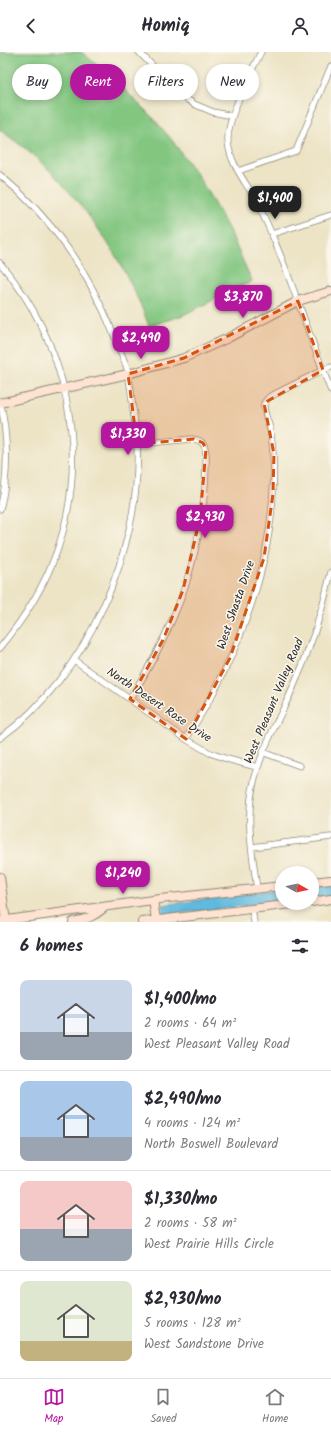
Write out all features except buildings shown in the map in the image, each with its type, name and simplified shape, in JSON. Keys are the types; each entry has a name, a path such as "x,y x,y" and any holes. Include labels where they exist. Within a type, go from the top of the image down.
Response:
{"main road":[{"path":"0,402 128,374 184,358 228,338 298,301 331,291"},
{"path":"0,877 4,921 153,900 275,887"},
{"path":"319,881 331,880"},
{"path":"319,901 331,899"},
{"path":"153,900 156,920"},
{"path":"142,922 275,906"},
{"path":"73,922 95,916 105,907"}],"street":[{"path":"139,52 182,96 194,104 213,112 232,116"},
{"path":"258,53 232,116 228,142 238,171 253,196 272,234 331,391"},
{"path":"238,171 296,151 331,66"},
{"path":"0,175 30,202 56,231 95,292 108,321 128,374 137,444 135,490 130,519 122,556 102,610 74,660 47,695 10,731 0,738"},
{"path":"272,234 331,215"},
{"path":"0,263 26,299 54,354 65,388 70,419 72,446 72,473 67,514 57,551 45,578 18,627 0,648"},
{"name":"West Shasta Drive","path":"186,739 212,696 230,658 248,614 264,558 273,494 274,454 271,432 263,409 264,402 269,397 331,367"},
{"path":"0,402 6,447 6,474 0,509"},
{"path":"130,699 163,640 174,616 183,590 195,547 206,473 206,449 197,439 137,444"},
{"name":"West Pleasant Valley Road","path":"257,889 249,821 250,803 257,767 262,752 292,689 312,640 322,612 331,572"},
{"name":"North Desert Rose Drive","path":"74,660 186,739 210,753 257,767"},
{"path":"262,752 300,766"},
{"path":"252,847 331,837"},
{"path":"252,909 254,922"}],"highlighted area":[{"path":"298,301 323,370 264,403 274,454 273,494 264,558 230,658 186,739 130,699 163,640 183,590 200,518 206,449 203,443 194,439 137,444 128,374 184,358"}],"green space":[{"path":"0,52 81,52 96,64 70,64 70,100 126,100 126,91 153,118 171,139 200,179 229,230 252,281 181,316 149,326 119,261 106,240 78,202 45,166 0,130"}],"water":[{"path":"331,883 331,896 319,897 319,884"},
{"path":"275,890 275,903 163,915 162,905"}]}
